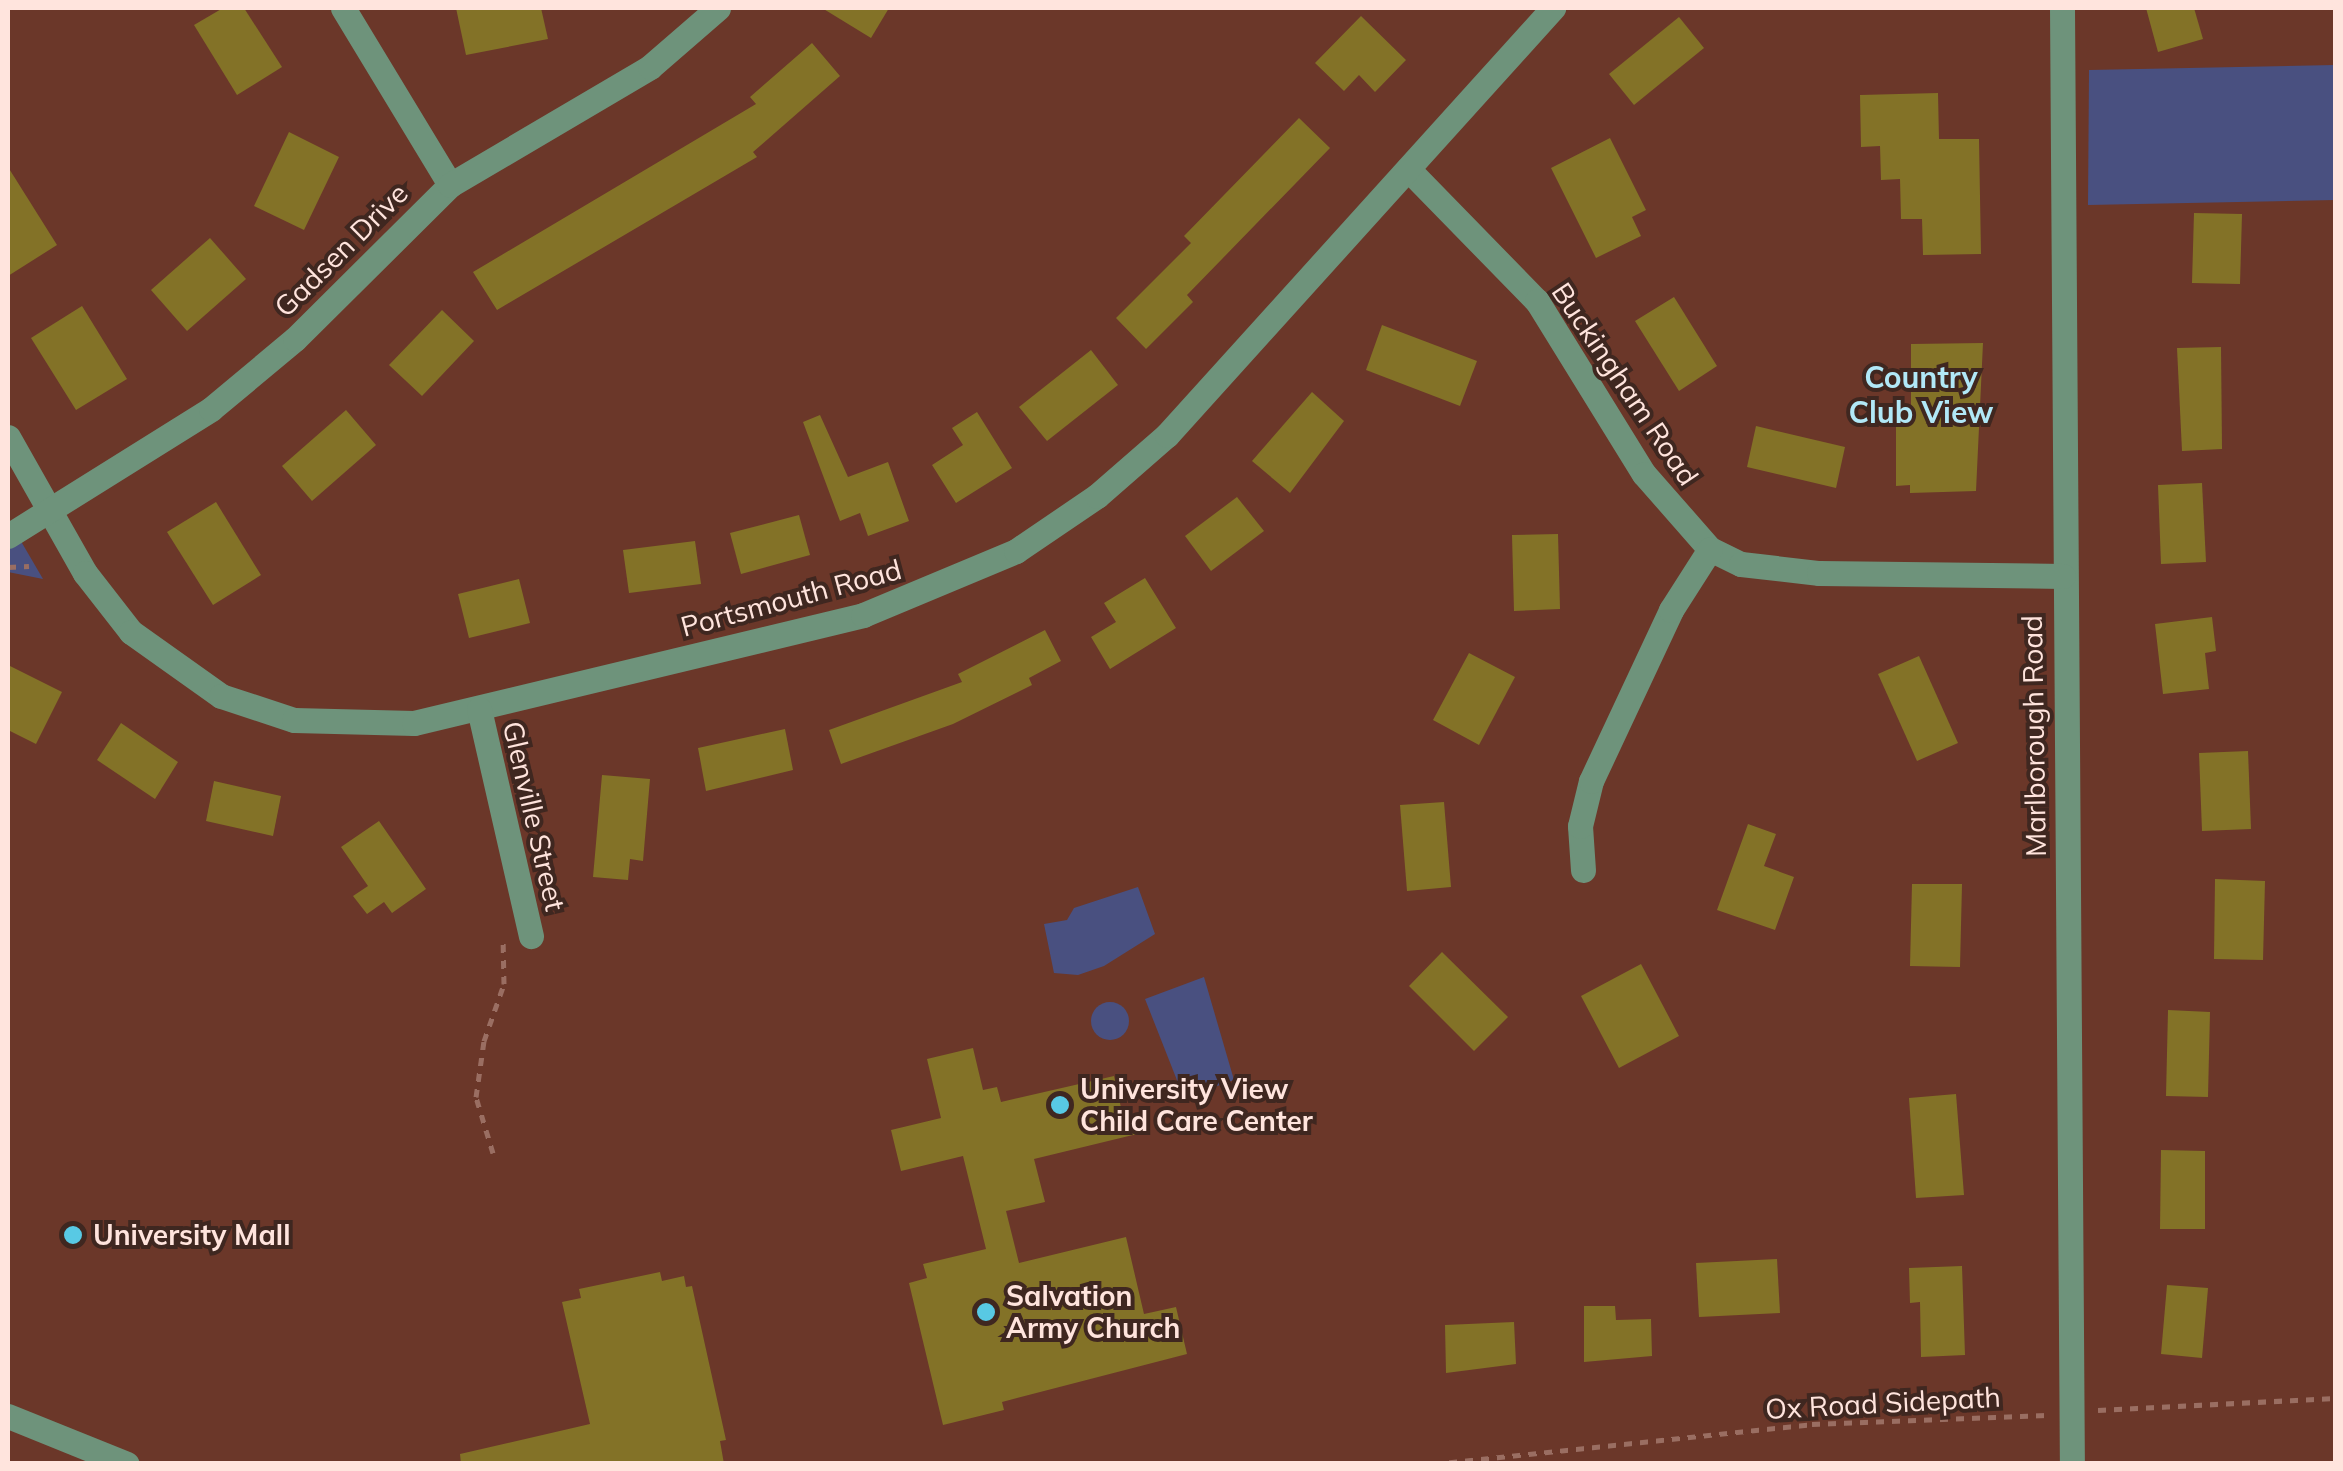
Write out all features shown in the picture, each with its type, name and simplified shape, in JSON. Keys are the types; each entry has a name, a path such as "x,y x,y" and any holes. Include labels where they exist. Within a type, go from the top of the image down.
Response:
{"street":[{"path":"343,8 450,185"},
{"name":"Gadsen Drive","path":"8,536 211,410 295,340 450,185 650,67 718,8"},
{"name":"Portsmouth Road","path":"8,437 85,573 131,632 244,706 346,726 414,723 862,615 1016,550 1097,496 1167,436 1553,8"},
{"name":"Marlborough Road","path":"2062,8 2067,98 2062,576 2072,1464"},
{"name":"Buckingham Road","path":"1408,169 1537,301 1644,474 1710,549 1741,564 1819,572 2062,576"},
{"path":"1583,870 1580,826 1591,782 1671,610 1710,549"},
{"name":"Glenville Street","path":"479,708 531,936"},
{"path":"8,1416 127,1464"}],"path":[{"path":"8,567 29,566"},
{"path":"493,1153 476,1098 484,1041 504,984 499,937 531,936"},
{"name":"Ox Road Sidepath","path":"1433,1464 1812,1424 2072,1415 2129,1404 2336,1398"}],"shaded area":[{"path":"2335,65 2335,200 2088,205 2089,70"},
{"path":"8,519 43,579 8,572"},
{"path":"1138,887 1155,934 1104,966 1078,975 1054,973 1044,924 1067,920 1074,908"},
{"path":"1204,977 1234,1080 1184,1098 1145,999"},
{"path":"1110,1002 1124,1007 1129,1021 1124,1035 1110,1040 1096,1035 1091,1021 1096,1007"}],"building":[{"path":"223,8 244,8 282,67 237,95 194,25"},
{"path":"456,8 541,8 548,39 466,55"},
{"path":"822,8 889,8 871,38"},
{"path":"2146,8 2194,8 2203,39 2158,52"},
{"path":"1361,16 1406,60 1375,92 1359,75 1344,91 1315,63"},
{"path":"1679,17 1704,48 1634,105 1609,74"},
{"path":"812,43 840,76 753,152 757,157 497,310 473,272 756,104 750,97"},
{"path":"1938,93 1939,139 1979,139 1981,254 1923,255 1922,219 1901,219 1900,179 1881,180 1880,146 1861,147 1860,95"},
{"path":"1299,118 1330,148 1187,295 1193,302 1146,349 1116,318 1191,243 1184,236"},
{"path":"289,132 339,157 304,230 254,206"},
{"path":"1610,138 1646,210 1632,217 1641,236 1596,258 1551,168"},
{"path":"8,167 57,245 8,276"},
{"path":"2194,213 2242,214 2240,284 2192,283"},
{"path":"210,238 246,279 187,331 151,290"},
{"path":"1674,297 1717,366 1679,391 1635,321"},
{"path":"82,306 127,379 76,410 31,338"},
{"path":"442,310 474,341 422,396 389,365"},
{"path":"1382,325 1477,361 1460,406 1366,370"},
{"path":"1983,343 1976,491 1910,493 1910,485 1896,486 1896,415 1911,416 1911,344"},
{"path":"2221,347 2222,449 2182,451 2177,348"},
{"path":"1091,350 1118,385 1047,441 1019,407"},
{"path":"1312,392 1344,421 1290,493 1252,461"},
{"path":"346,410 376,445 312,501 282,466"},
{"path":"977,412 1012,468 956,503 932,465 963,445 952,428"},
{"path":"820,415 848,477 888,462 909,521 868,536 860,513 840,521 803,422"},
{"path":"1756,426 1845,447 1836,488 1747,467"},
{"path":"2202,483 2206,562 2161,564 2158,485"},
{"path":"1237,497 1264,531 1211,571 1185,536"},
{"path":"216,502 261,575 213,605 167,532"},
{"path":"799,515 810,555 741,574 730,533"},
{"path":"1558,534 1560,609 1514,611 1512,535"},
{"path":"695,541 701,584 629,593 623,550"},
{"path":"1145,578 1176,628 1110,669 1091,637 1116,622 1104,603"},
{"path":"519,579 530,623 469,638 458,594"},
{"path":"2212,617 2216,651 2205,653 2209,689 2163,694 2155,624"},
{"path":"1045,630 1061,661 1029,678 1032,685 953,724 841,764 829,730 962,682 958,674"},
{"path":"1469,653 1515,677 1479,745 1433,720"},
{"path":"1919,656 1958,743 1917,761 1878,674"},
{"path":"8,665 62,692 36,744 8,730"},
{"path":"121,723 178,762 155,799 97,760"},
{"path":"785,729 793,770 706,791 698,748"},
{"path":"2248,751 2251,829 2202,831 2199,753"},
{"path":"602,775 650,779 643,861 630,859 628,880 593,877"},
{"path":"214,781 281,796 273,836 206,821"},
{"path":"1444,802 1451,887 1407,891 1400,805"},
{"path":"379,821 426,889 392,913 384,902 367,914 353,896 368,886 341,847"},
{"path":"1748,824 1776,834 1764,866 1794,877 1775,930 1717,910"},
{"path":"2215,879 2265,881 2263,960 2214,959"},
{"path":"1912,884 1962,884 1960,967 1910,966"},
{"path":"1442,952 1508,1017 1474,1051 1409,986"},
{"path":"1641,964 1679,1036 1619,1068 1581,996"},
{"path":"2168,1010 2210,1012 2208,1097 2166,1096"},
{"path":"973,1048 983,1090 997,1087 1001,1102 1114,1076 1122,1112 1131,1110 1137,1134 1034,1159 1045,1202 1006,1211 1019,1263 1126,1237 1144,1314 1176,1307 1187,1354 1002,1402 1004,1410 943,1425 909,1283 927,1278 923,1264 986,1249 963,1156 901,1171 891,1130 941,1118 927,1059"},
{"path":"1956,1094 1964,1195 1916,1198 1909,1098"},
{"path":"2161,1150 2205,1151 2205,1229 2160,1229"},
{"path":"1777,1259 1780,1313 1699,1317 1696,1263"},
{"path":"1962,1266 1965,1355 1921,1357 1920,1302 1910,1303 1909,1268"},
{"path":"660,1272 662,1281 684,1276 686,1287 692,1286 726,1440 720,1441 724,1464 461,1464 460,1454 590,1424 562,1302 581,1298 579,1289"},
{"path":"2167,1285 2208,1288 2202,1358 2161,1354"},
{"path":"1584,1306 1615,1306 1616,1320 1651,1319 1652,1356 1584,1362"},
{"path":"1514,1322 1516,1364 1446,1373 1445,1325"}],"place":[{"name":"University View Child Care Center","path":"1060,1105"},
{"name":"University Mall","path":"73,1235"},
{"name":"Salvation Army Church","path":"986,1312"}],"district":[{"name":"Country Club View","path":"1921,394"}]}
